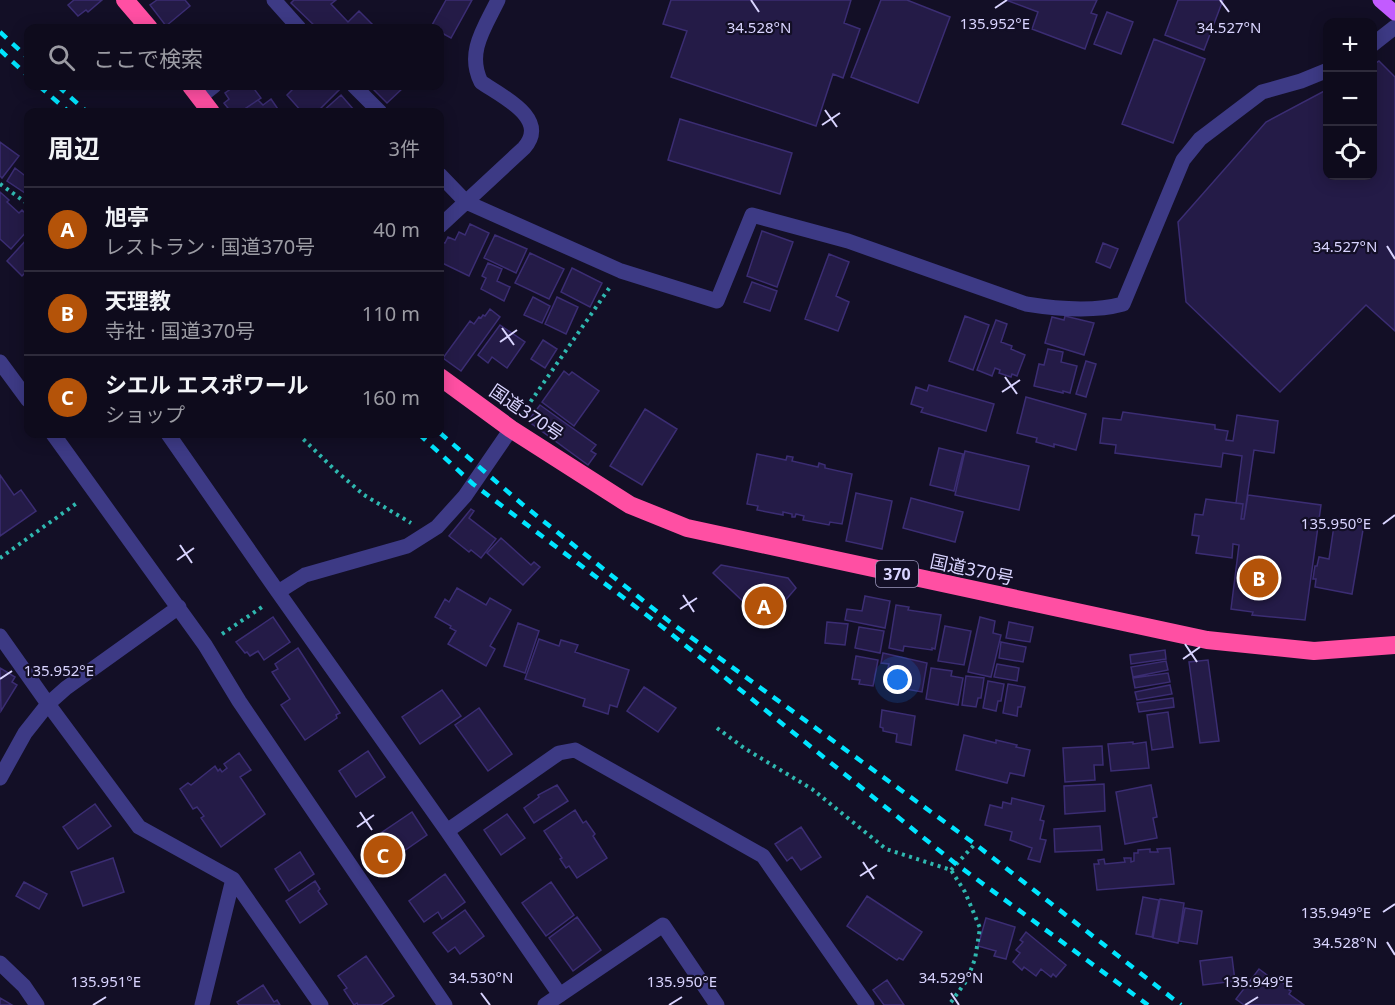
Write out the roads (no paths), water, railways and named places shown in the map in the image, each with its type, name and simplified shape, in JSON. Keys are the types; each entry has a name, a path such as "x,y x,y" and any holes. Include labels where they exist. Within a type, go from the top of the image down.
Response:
{"highway":[{"path":"125,0 146,24"},
{"path":"195,92 208,108"},
{"name":"国道370号","path":"444,380 512,429 630,505 687,528 1207,640 1314,651 1395,645"}],"main road":[{"path":"1380,0 1395,13"}],"street":[{"path":"274,0 291,24"},
{"path":"444,222 524,148 532,131 529,118 481,82 477,73 475,52 498,0"},
{"path":"1377,42 1395,27"},
{"path":"444,179 466,202 621,271 717,301 752,215 848,241 1026,304 1047,308 1110,308 1123,303 1184,160 1200,138 1262,92 1323,72"},
{"path":"358,90 376,108"},
{"path":"0,362 24,395"},
{"path":"278,592 305,575 407,546 437,526 465,496 512,429"},
{"path":"56,438 179,607 239,701 446,1005"},
{"path":"171,438 560,995"},
{"path":"0,778 25,732 48,704 66,688 179,607"},
{"path":"0,636 139,827 233,879 321,1005"},
{"path":"447,831 559,753 575,750 764,856 867,1005"},
{"path":"202,1005 233,879"},
{"path":"545,1005 663,925 717,1005"},
{"path":"0,963 9,969 24,986 37,1005"}],"railway":[{"path":"0,32 24,54"},
{"path":"0,50 24,72"},
{"path":"44,90 64,108"},
{"path":"62,90 83,108"},
{"path":"444,436 522,504 670,622 975,844 1181,1005"},
{"path":"423,438 473,484 665,629 956,864 1148,1005"}],"place":[{"name":"天理教","path":"1259,578"},
{"name":"旭亭","path":"764,606"},
{"name":"シエル エスポワール","path":"383,855"}]}
